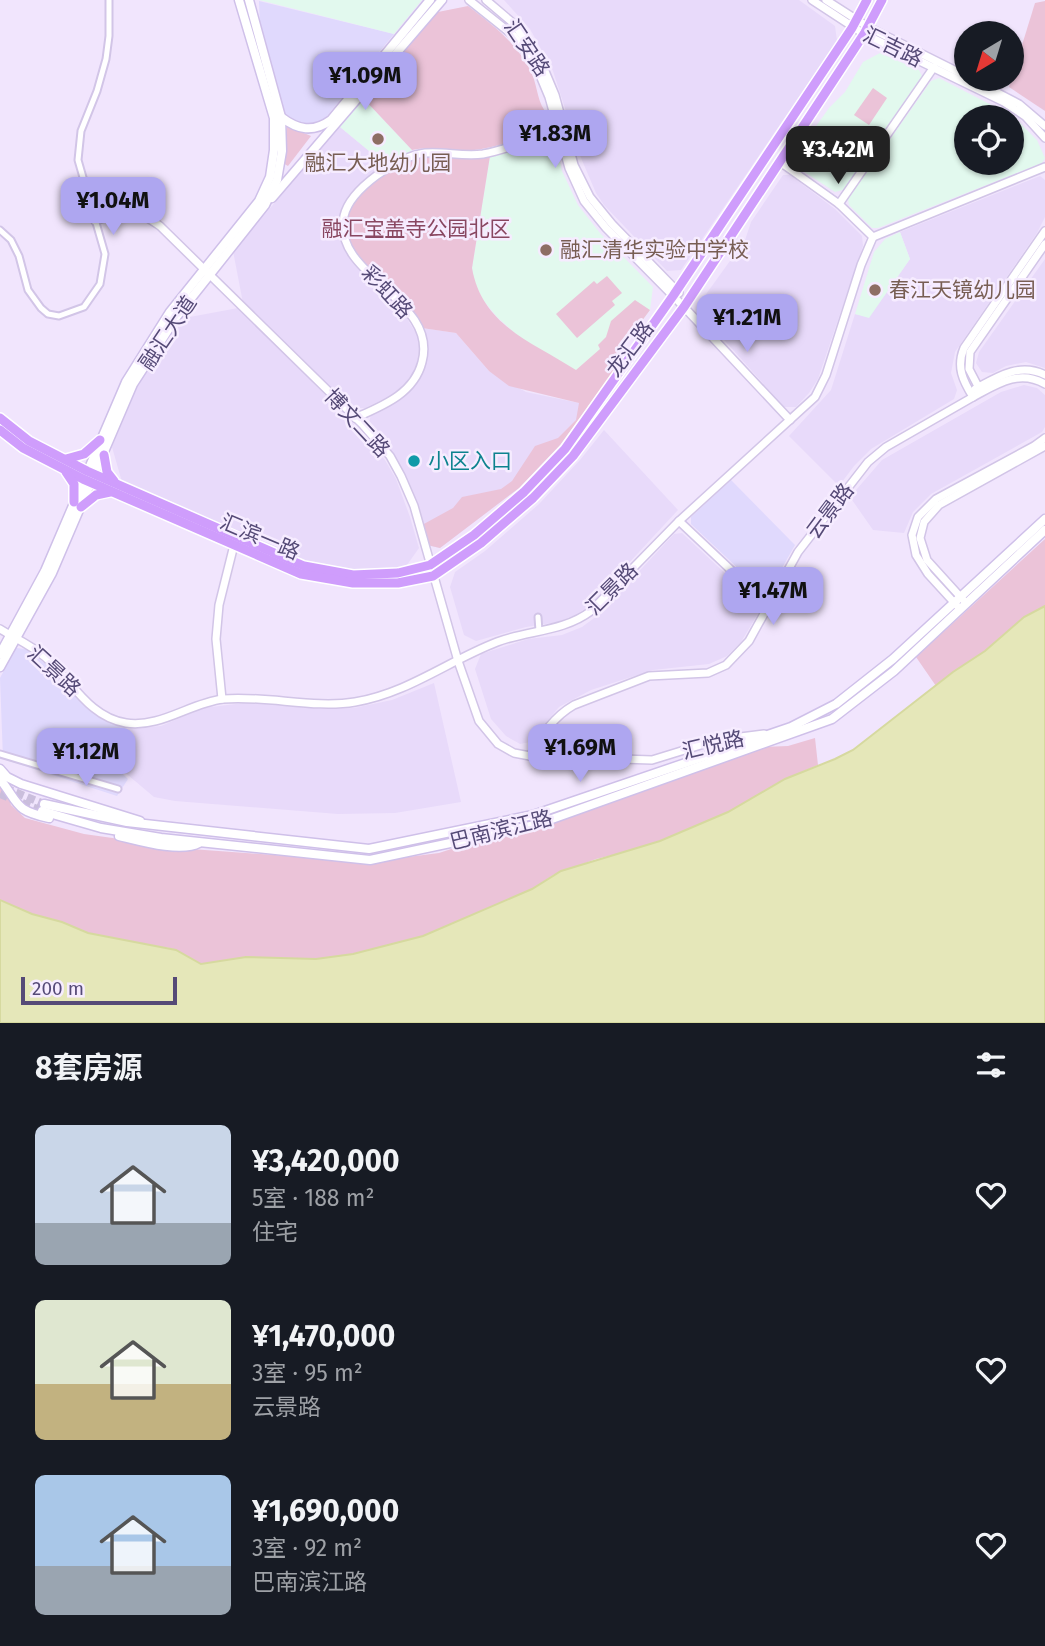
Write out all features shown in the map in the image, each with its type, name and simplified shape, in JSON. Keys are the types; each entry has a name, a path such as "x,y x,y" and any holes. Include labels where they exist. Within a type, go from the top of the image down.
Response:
{"main road":[{"name":"融汇大道","path":"90,477 104,455 133,384 206,271 259,201 270,177 274,150 274,118 239,0"},
{"name":"融汇大道","path":"0,667 14,637 52,573 90,477 100,440 126,382 170,312 265,205 277,180 282,151 281,117 249,0"},
{"path":"281,117 306,129 316,129 331,120 430,0"},
{"path":"265,205 442,0"},
{"name":"龙汇路","path":"430,565 474,535 524,492 565,449 675,293 854,24 867,0"},
{"name":"龙汇路","path":"433,576 481,543 533,498 565,465 684,307 866,31 882,0"},
{"path":"0,418 64,464 74,484 78,505 116,488 107,471 104,455"},
{"path":"0,430 23,448 64,464 85,454 100,440"},
{"name":"汇滨一路","path":"64,464 304,566 354,575 398,573 430,565"},
{"name":"汇滨一路","path":"116,488 301,574 353,583 398,583 433,576"},
{"name":"巴南滨江路","path":"1045,519 960,603 894,671 832,719 535,825 370,860 101,828 43,807 156,826 369,849 533,815 791,727 836,704 893,659 960,603 1045,530"},
{"name":"融汇大道","path":"0,654 14,637"},
{"path":"0,769 7,777 21,784 156,826"},
{"path":"0,779 15,803 30,814 150,843 192,846 201,842"}],"street":[{"path":"0,230 11,240 19,256 28,290 34,301 48,314 59,316 84,307 100,284 105,254 78,160 81,131 106,60 109,0"},
{"name":"汇安路","path":"469,0 514,36 536,66 590,197 675,293 684,307 790,420"},
{"name":"汇安路","path":"486,0 513,23 542,64 555,95 561,129"},
{"name":"汇吉路","path":"812,0 1016,109 1035,125 1045,138"},
{"name":"汇吉路","path":"827,0 854,24"},
{"name":"汇吉路","path":"866,31 954,72"},
{"path":"839,204 934,67"},
{"name":"汇吉路","path":"994,91 1019,104 1045,126"},
{"name":"彩虹路","path":"355,418 383,406 409,386 416,378 424,354 424,337 416,323 351,252 342,234 345,213 359,192 401,159 429,153 461,156 483,154 561,129"},
{"path":"780,162 839,204 873,237 1045,167"},
{"name":"博文二路","path":"95,221 129,209 160,226 355,418 390,456 417,515 458,661 479,721 498,744 514,753 530,756"},
{"path":"1045,231 964,348 959,366 972,394 1017,377 1027,377 1045,384"},
{"name":"汇景路","path":"0,629 44,656 78,694 100,712 126,723 158,721 203,703 222,699 252,698 322,704 353,702 389,694 497,642 578,621 679,521 815,397 823,382 873,237"},
{"path":"980,390 969,369 971,352 1045,244"},
{"path":"980,390 995,377 1017,370 1029,369 1045,376"},
{"name":"云景路","path":"530,756 550,725 564,710 574,705 649,676 708,673 726,665 750,641 798,552 868,462 886,447 972,394"},
{"path":"960,603 928,574 916,555 912,535 918,517 936,499 1045,438"},
{"path":"960,603 927,560 921,545 924,522 939,505 1045,446"},
{"path":"679,521 768,605"},
{"path":"222,699 217,627 219,604 234,545"},
{"path":"538,617 540,631"},
{"name":"汇悦路","path":"530,756 652,761 717,740 770,733"},
{"path":"0,754 118,789"}],"shaded area":[{"path":"259,0 422,0 394,34"},
{"path":"504,0 799,0 835,26 837,41 681,270 667,271 604,205 596,193 581,158 553,71 530,29"},
{"path":"259,1 394,34 322,122 310,125 295,122 284,113 260,26"},
{"path":"880,53 919,70 922,76 843,190 835,192 794,165 794,157 829,108 845,92 863,62"},
{"path":"939,78 954,86 954,91 964,91 992,105 954,105 954,175 1012,175 878,228 872,228 849,205 848,199 931,81"},
{"name":"融汇大地幼儿园","path":"364,99 412,150 386,165 340,127"},
{"path":"340,127 386,165 356,189 341,213 339,235 349,255 401,309 419,338 420,353 412,376 394,394 365,408 350,408 243,303 233,251"},
{"path":"1024,127 1037,140 1045,158 1042,163 1024,170"},
{"name":"融汇清华实验中学校","path":"546,138 556,144 562,171 578,205 600,233 653,287 650,310 618,353 613,372 601,388 518,336 483,300 474,281 472,268 490,156"},
{"path":"783,175 790,175 835,209 862,236 863,246 818,379 796,407 784,407 700,313 699,304 745,240 751,222"},
{"path":"1040,176 1045,180 1045,217 1037,233 955,352 951,373 957,390 954,399 871,449 839,486 789,436 831,390 855,314 869,317 910,259 900,232"},
{"name":"春江天镜幼儿园","path":"900,232 910,259 869,318 855,314 874,252 885,239"},
{"path":"1045,259 1045,368 1026,362 1006,366 993,373 982,372 976,363 979,352"},
{"path":"238,308 351,421 385,460 396,479 419,548 407,565 353,571 305,562 122,482 112,447 138,386 179,319"},
{"path":"422,328 456,333 489,371 526,392 579,403 587,408 560,445 519,488 440,548 427,545 404,475 368,428 371,414 411,389 419,380 427,354 426,336"},
{"path":"1024,385 1037,388 1045,395 1045,427 1042,432 931,494 913,512 904,533 873,530 850,497 882,460 1001,392"},
{"path":"604,430 678,510 588,607 575,615 558,622 526,627 476,641 464,635 450,587 455,572 485,551 539,504"},
{"path":"731,480 795,545 769,591 762,591 691,524 691,517"},
{"path":"682,533 758,604 759,612 741,642 727,656 709,664 653,670 591,690 559,707 530,742 520,744 506,736 491,719 475,669 481,654 528,639 562,635 582,627 597,616 674,534"},
{"path":"1045,606 1045,1023 0,1023 0,900 88,933 176,950 201,964 246,957 316,959 353,954 423,936 532,889 561,871 660,841 728,812 785,779 853,750 953,672 985,651 1024,617"},
{"path":"16,648 26,649 48,666 65,687 102,719 127,727 114,765 128,779 117,796 3,759 0,678"},
{"path":"434,683 461,802 395,813 338,814 175,801 154,797 116,765 123,729 161,726 203,708 252,702 320,709 354,708 392,700"}],"green space":[{"path":"1045,1 1045,111 1015,91 1024,91 1024,39 1035,3"},
{"path":"468,6 504,36 526,63 548,115 543,131 483,149 412,150 364,99 438,12"},
{"path":"873,88 887,98 869,125 854,115"},
{"path":"287,126 311,136 288,166 283,163"},
{"name":"融汇宝盖寺公园北区","path":"428,155 460,159 490,156 472,268 486,304 498,318 527,341 576,370 600,349 598,345 606,337 611,321 635,300 650,310 618,353 613,372 560,445 519,488 440,548 427,545 422,525 453,508 462,497 501,489 512,481 535,446 558,438 576,420 579,403 509,386 489,371 456,333 422,328 366,267 349,244 344,228 348,214 361,195 377,179 398,165"},
{"path":"607,276 622,293 612,301 615,305 577,338 556,314 594,281 597,284"},
{"path":"1045,539 1045,606 1024,617 985,651 936,686 916,657"},
{"path":"815,738 818,765 785,779 728,812 660,841 596,859 553,875 532,889 423,936 353,954 316,959 257,957 201,964 170,948 88,933 0,900 0,782 11,805 25,818 84,834 191,849 369,862 439,853 761,747 788,746"}],"tunnel":[{"path":"5,788 44,804"},
{"path":"0,794 42,811"}],"place":[{"name":"融汇大地幼儿园","path":"378,139"},
{"name":"融汇清华实验中学校","path":"546,250"},
{"name":"春江天镜幼儿园","path":"875,290"},
{"name":"小区入口","path":"414,461"}]}
